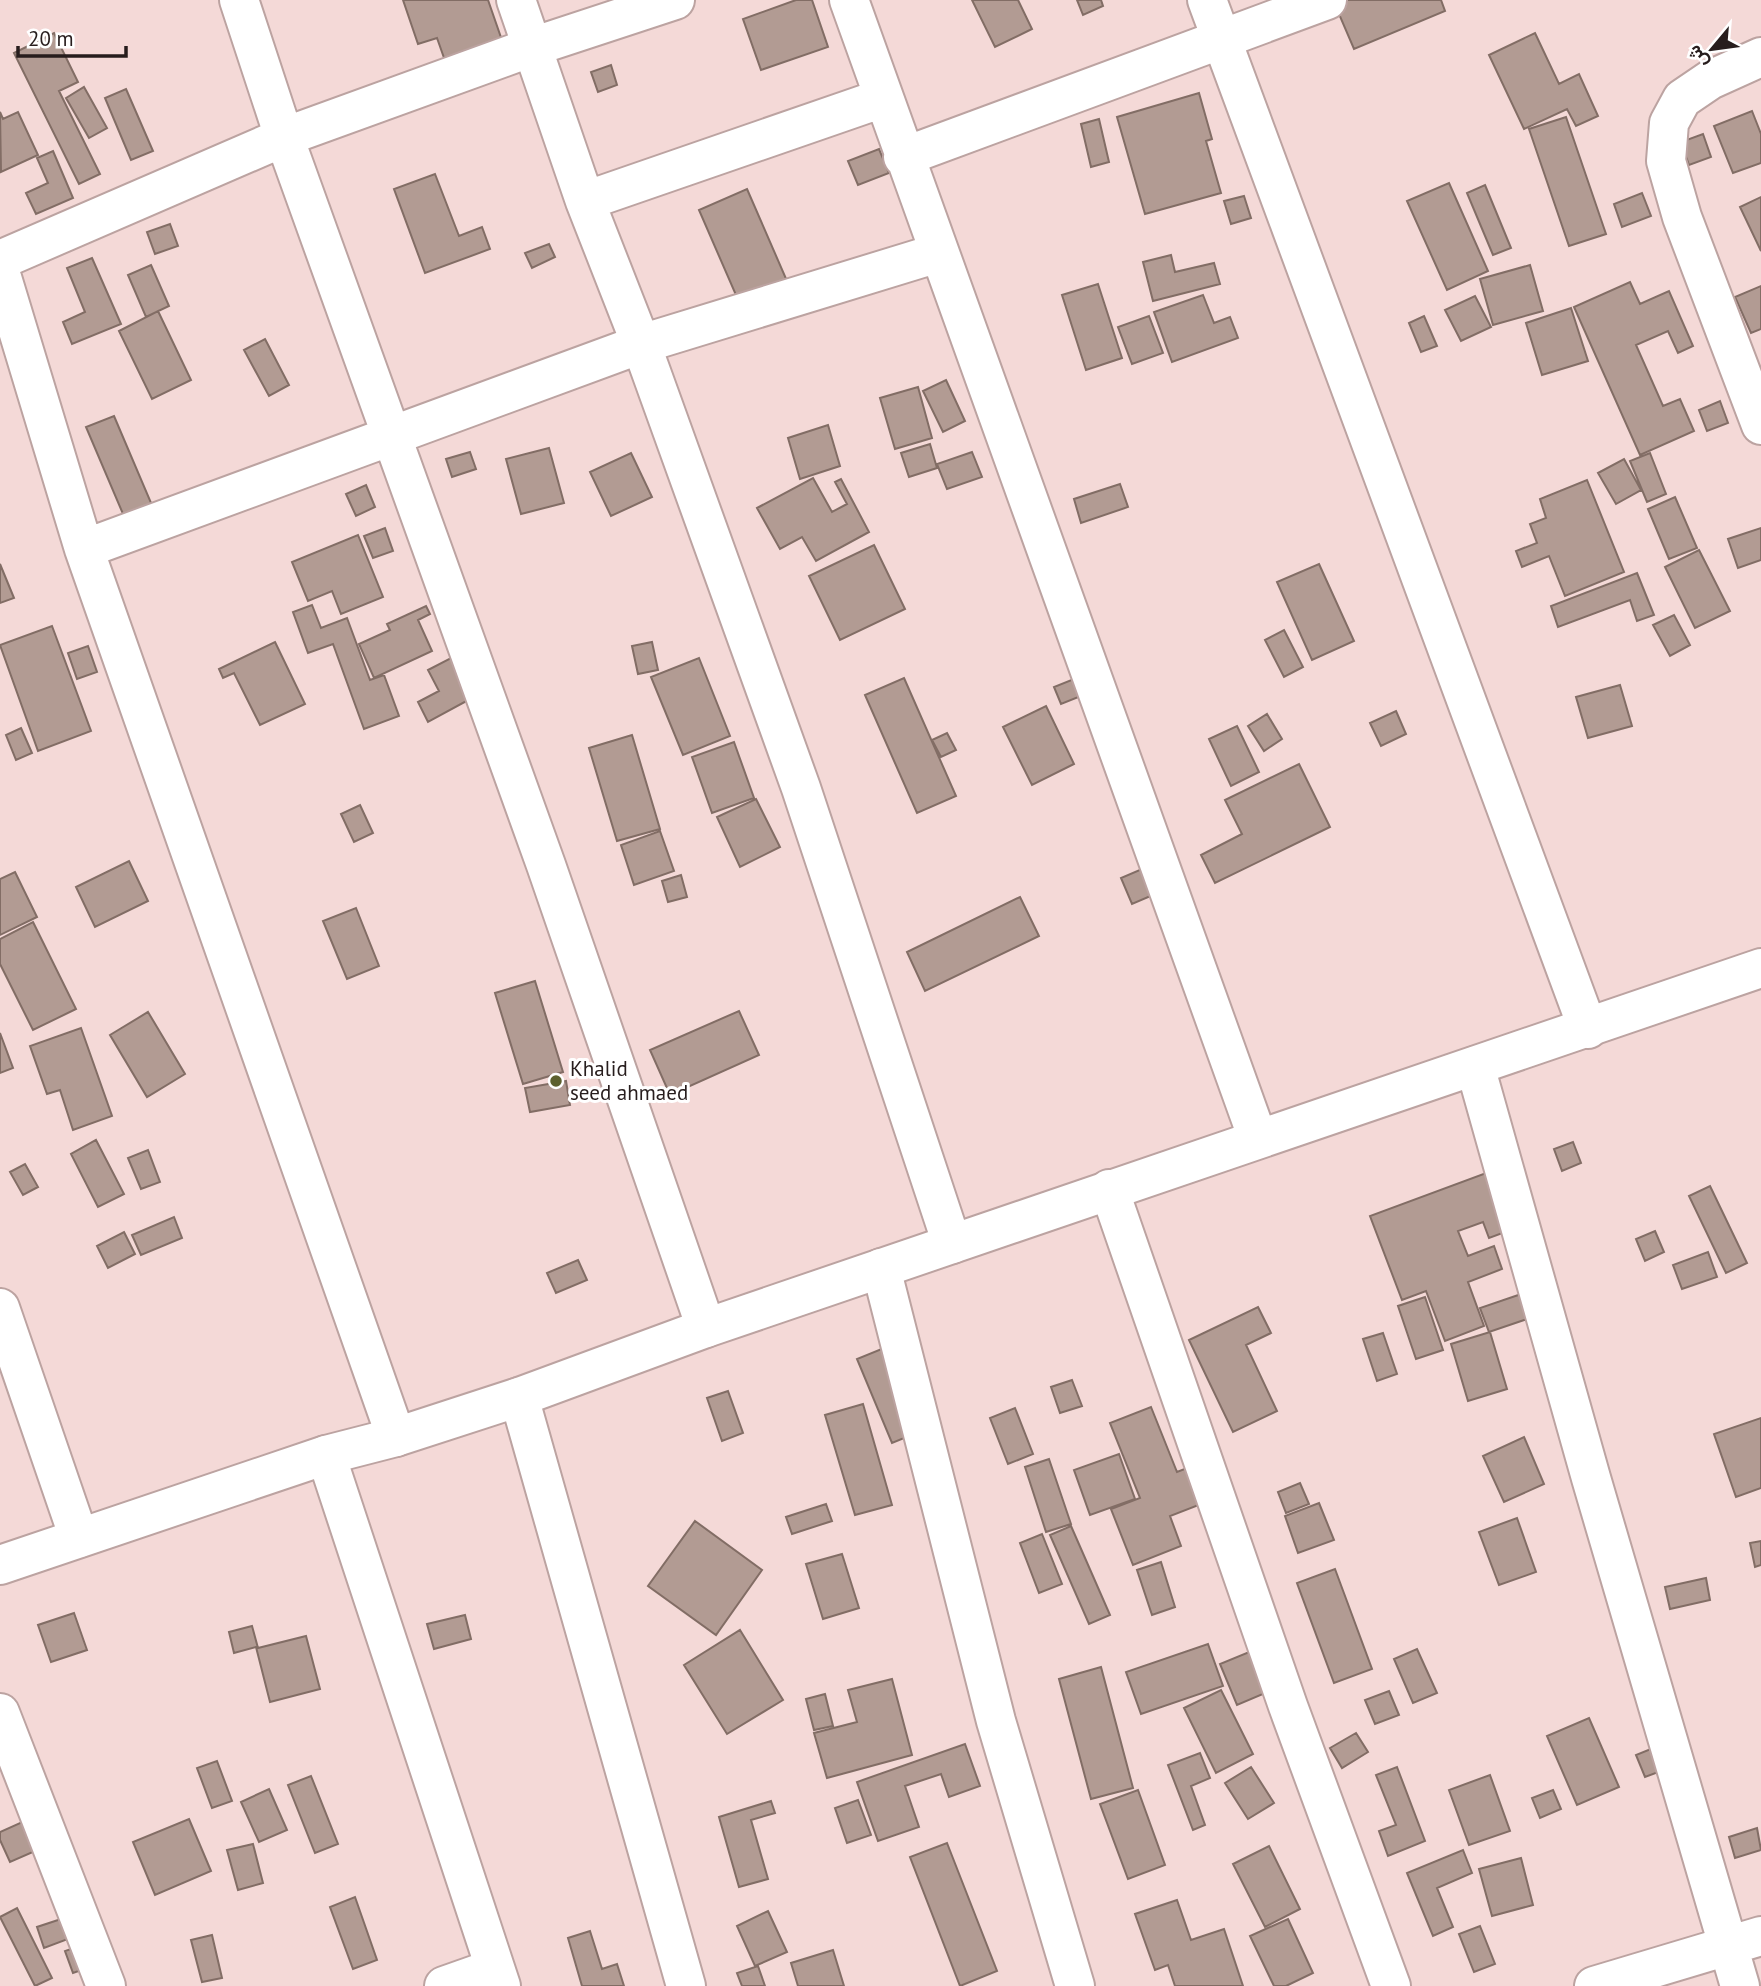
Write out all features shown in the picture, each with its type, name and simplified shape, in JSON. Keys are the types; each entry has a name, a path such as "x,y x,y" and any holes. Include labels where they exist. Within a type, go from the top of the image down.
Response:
{"street":[{"path":"239,0 284,137 546,865 705,1328"},
{"path":"516,0 585,201 640,344 801,788 953,1244"},
{"path":"0,260 284,137 532,47 675,0"},
{"path":"849,0 1258,1139"},
{"path":"1207,0 1588,1029"},
{"path":"904,157 1327,0"},
{"path":"1761,57 1710,80 1682,99 1669,123 1666,161 1682,217 1761,425"},
{"path":"585,201 883,98"},
{"path":"85,549 640,344 938,253"},
{"path":"0,271 85,549 396,1437"},
{"path":"0,1565 326,1455 396,1437 519,1397 705,1328 1761,968"},
{"path":"1475,1066 1588,1465 1745,1941 1740,1986"},
{"path":"1109,1189 1289,1706 1391,1986"},
{"path":"881,1268 996,1721 1075,1986"},
{"path":"0,1307 79,1538"},
{"path":"519,1397 686,1986"},
{"path":"326,1455 498,1977 444,1986"},
{"path":"0,1713 106,1986"},
{"path":"1594,1986 1745,1941"}],"building":[{"path":"403,0 488,0 506,52 449,72 437,38 418,44"},
{"path":"796,0 812,0 828,47 761,70 743,19"},
{"path":"972,0 1018,0 1032,29 995,47"},
{"path":"1077,0 1101,0 1103,6 1083,15"},
{"path":"1333,0 1441,0 1445,11 1354,49"},
{"path":"54,33 78,82 59,91 100,174 79,184 14,53"},
{"path":"1535,33 1559,84 1579,74 1598,116 1576,126 1567,109 1524,129 1489,55"},
{"path":"611,65 617,85 598,92 591,72"},
{"path":"84,87 107,128 89,138 66,98"},
{"path":"126,89 153,151 131,160 105,98"},
{"path":"1199,93 1212,139 1206,141 1221,193 1145,214 1117,117"},
{"path":"1752,111 1761,134 1761,163 1733,173 1714,126"},
{"path":"0,112 3,119 18,112 38,155 1,172"},
{"path":"1566,117 1606,234 1569,246 1529,129"},
{"path":"1099,119 1109,162 1091,167 1081,124"},
{"path":"1703,134 1711,157 1689,165 1681,142"},
{"path":"879,149 889,173 858,185 848,161"},
{"path":"53,151 73,198 36,214 26,193 48,183 37,158"},
{"path":"435,174 459,236 482,227 490,249 425,273 394,189"},
{"path":"1449,183 1488,271 1447,290 1407,201"},
{"path":"1485,185 1511,248 1493,255 1467,193"},
{"path":"747,189 787,281 739,302 699,210"},
{"path":"1642,193 1651,216 1622,227 1614,204"},
{"path":"1244,196 1251,218 1231,224 1224,201"},
{"path":"1761,197 1761,251 1740,207"},
{"path":"170,224 178,246 155,254 147,232"},
{"path":"549,244 555,257 532,268 525,253"},
{"path":"1171,255 1175,272 1214,263 1220,284 1153,301 1143,262"},
{"path":"92,258 121,324 72,344 63,322 85,312 67,268"},
{"path":"151,265 169,306 146,317 128,275"},
{"path":"1530,265 1543,311 1493,325 1480,279"},
{"path":"1630,282 1640,304 1669,291 1693,346 1678,353 1668,331 1636,345 1663,406 1680,399 1694,431 1640,455 1574,307"},
{"path":"1098,284 1122,358 1086,370 1062,295"},
{"path":"1761,286 1761,329 1751,333 1735,297"},
{"path":"1203,295 1214,323 1230,317 1238,338 1172,362 1154,312"},
{"path":"1475,296 1491,327 1461,341 1445,310"},
{"path":"1571,308 1588,361 1542,375 1526,323"},
{"path":"158,311 191,380 152,399 119,331"},
{"path":"1149,316 1163,353 1132,364 1118,327"},
{"path":"1424,316 1437,346 1421,352 1409,323"},
{"path":"265,339 289,385 269,396 244,350"},
{"path":"946,380 965,421 943,432 923,391"},
{"path":"918,387 932,438 895,449 880,398"},
{"path":"1720,401 1728,423 1707,431 1699,410"},
{"path":"114,416 157,517 129,528 86,427"},
{"path":"828,425 840,466 800,479 788,438"},
{"path":"930,444 937,468 909,477 901,453"},
{"path":"549,448 564,503 521,514 506,459"},
{"path":"470,452 476,469 452,477 446,459"},
{"path":"972,452 982,477 947,489 937,464"},
{"path":"631,453 652,497 611,516 590,472"},
{"path":"1650,453 1666,494 1647,502 1630,461"},
{"path":"1624,459 1641,490 1616,504 1598,473"},
{"path":"813,478 832,512 847,504 835,482 841,479 869,532 816,561 802,537 780,549 757,508"},
{"path":"1587,480 1624,572 1565,596 1549,556 1522,567 1516,551 1537,543 1530,524 1546,518 1540,499"},
{"path":"1120,484 1128,507 1081,523 1074,499"},
{"path":"366,485 375,507 356,516 346,494"},
{"path":"1675,497 1697,548 1669,559 1648,509"},
{"path":"385,528 393,551 373,558 364,536"},
{"path":"1761,528 1761,560 1738,568 1728,539"},
{"path":"358,535 383,597 341,614 332,591 308,601 292,562"},
{"path":"874,545 905,609 840,640 809,576"},
{"path":"1699,550 1730,611 1695,628 1665,567"},
{"path":"0,564 14,598 0,603"},
{"path":"1319,564 1354,641 1312,660 1277,582"},
{"path":"1637,573 1654,615 1637,621 1630,600 1558,627 1551,606"},
{"path":"312,605 321,628 347,618 370,680 384,675 399,716 364,729 333,644 308,653 293,612"},
{"path":"426,606 430,614 418,620 432,651 374,678 359,644 390,630 387,624"},
{"path":"1674,615 1690,645 1670,656 1653,625"},
{"path":"52,626 91,731 38,751 0,645"},
{"path":"1284,630 1303,667 1284,677 1265,640"},
{"path":"275,642 305,704 260,725 234,673 223,678 219,669"},
{"path":"652,642 658,670 638,674 632,646"},
{"path":"88,646 97,672 77,679 68,653"},
{"path":"451,658 472,698 428,722 418,702 439,691 428,670"},
{"path":"699,658 730,736 683,755 651,677"},
{"path":"904,678 956,796 917,813 865,695"},
{"path":"1074,679 1081,696 1061,704 1054,687"},
{"path":"1620,685 1632,726 1588,738 1576,697"},
{"path":"1046,706 1074,764 1032,785 1003,727"},
{"path":"1396,711 1406,734 1381,746 1370,723"},
{"path":"1267,714 1282,739 1264,751 1248,726"},
{"path":"1237,726 1259,772 1231,786 1209,739"},
{"path":"21,728 32,753 16,760 6,735"},
{"path":"947,733 956,750 941,757 932,740"},
{"path":"632,735 660,829 617,841 589,748"},
{"path":"734,742 754,798 712,813 692,757"},
{"path":"1299,764 1330,827 1215,883 1201,855 1242,834 1225,800"},
{"path":"756,799 780,847 740,867 717,817"},
{"path":"360,805 373,833 354,842 341,814"},
{"path":"660,831 674,871 634,885 621,845"},
{"path":"129,861 148,901 95,927 76,887"},
{"path":"1142,869 1153,895 1132,904 1121,878"},
{"path":"15,872 37,917 0,935 0,879"},
{"path":"681,875 687,897 668,902 662,881"},
{"path":"1020,897 1039,936 925,991 907,952"},
{"path":"356,908 379,966 347,979 323,921"},
{"path":"33,922 76,1009 33,1030 0,964 0,939"},
{"path":"535,981 563,1072 523,1084 495,993"},
{"path":"739,1011 759,1055 670,1095 650,1050"},
{"path":"148,1012 185,1074 147,1097 110,1035"},
{"path":"81,1028 112,1116 73,1130 60,1090 47,1094 30,1046"},
{"path":"0,1033 13,1068 0,1073"},
{"path":"566,1081 570,1105 530,1112 525,1088"},
{"path":"96,1140 124,1194 98,1207 71,1154"},
{"path":"1573,1142 1581,1163 1562,1171 1554,1149"},
{"path":"148,1150 160,1182 141,1189 128,1158"},
{"path":"25,1164 38,1187 23,1195 10,1172"},
{"path":"1497,1169 1519,1227 1489,1238 1483,1222 1458,1231 1468,1256 1494,1246 1502,1269 1468,1282 1484,1326 1445,1341 1426,1291 1402,1300 1370,1216"},
{"path":"1710,1186 1747,1263 1726,1273 1689,1196"},
{"path":"174,1217 182,1238 141,1255 132,1235"},
{"path":"1655,1231 1664,1252 1645,1261 1636,1239"},
{"path":"124,1232 135,1254 108,1268 97,1246"},
{"path":"1708,1252 1717,1277 1682,1289 1673,1265"},
{"path":"578,1260 587,1280 556,1293 547,1273"},
{"path":"1530,1291 1539,1315 1489,1332 1480,1308"},
{"path":"1425,1297 1443,1350 1416,1359 1398,1306"},
{"path":"1258,1307 1271,1333 1246,1345 1277,1411 1233,1432 1189,1340"},
{"path":"1490,1332 1507,1389 1468,1401 1451,1344"},
{"path":"1383,1333 1397,1374 1377,1381 1363,1339"},
{"path":"884,1348 919,1432 892,1443 857,1359"},
{"path":"1072,1380 1082,1406 1060,1413 1051,1387"},
{"path":"728,1391 743,1433 722,1441 707,1398"},
{"path":"863,1404 892,1505 855,1515 825,1415"},
{"path":"1151,1407 1177,1472 1195,1465 1209,1501 1170,1516 1181,1546 1133,1565 1111,1509 1140,1498 1110,1423"},
{"path":"1015,1408 1033,1454 1008,1464 990,1418"},
{"path":"1761,1418 1761,1488 1736,1497 1714,1434"},
{"path":"1524,1437 1544,1484 1504,1502 1483,1456"},
{"path":"1119,1454 1135,1499 1090,1515 1074,1470"},
{"path":"1049,1459 1071,1524 1046,1532 1025,1467"},
{"path":"1300,1483 1309,1504 1286,1513 1278,1492"},
{"path":"1319,1503 1334,1540 1298,1553 1285,1516"},
{"path":"826,1504 832,1521 792,1534 786,1517"},
{"path":"1517,1518 1536,1572 1499,1585 1479,1532"},
{"path":"695,1521 762,1570 716,1635 648,1586"},
{"path":"1071,1526 1110,1615 1089,1624 1050,1535"},
{"path":"1042,1534 1062,1584 1039,1593 1020,1543"},
{"path":"1761,1541 1761,1565 1755,1567 1750,1543"},
{"path":"842,1554 859,1608 823,1619 806,1564"},
{"path":"1161,1562 1175,1607 1152,1615 1137,1570"},
{"path":"1335,1569 1372,1669 1334,1683 1297,1583"},
{"path":"1706,1578 1710,1600 1670,1609 1665,1587"},
{"path":"74,1613 87,1650 51,1662 38,1625"},
{"path":"465,1615 471,1639 434,1649 427,1624"},
{"path":"252,1626 258,1648 306,1636 320,1689 270,1702 256,1647 234,1653 229,1632"},
{"path":"740,1630 783,1700 727,1734 684,1665"},
{"path":"1208,1644 1223,1686 1141,1714 1126,1672"},
{"path":"1417,1649 1437,1693 1413,1703 1394,1659"},
{"path":"1254,1650 1270,1691 1237,1705 1220,1664"},
{"path":"1101,1667 1133,1788 1091,1799 1059,1679"},
{"path":"892,1679 912,1755 827,1778 814,1733 857,1722 848,1690"},
{"path":"1221,1690 1253,1754 1216,1773 1184,1708"},
{"path":"1389,1691 1399,1715 1375,1724 1365,1700"},
{"path":"825,1694 833,1726 814,1730 806,1699"},
{"path":"1589,1718 1619,1787 1577,1805 1547,1736"},
{"path":"1356,1733 1368,1752 1342,1768 1330,1748"},
{"path":"965,1744 980,1786 949,1797 941,1774 905,1786 919,1827 878,1841 857,1782"},
{"path":"1663,1744 1672,1767 1645,1777 1636,1755"},
{"path":"1200,1753 1210,1778 1191,1786 1205,1825 1193,1830 1168,1765"},
{"path":"217,1761 232,1801 212,1808 197,1768"},
{"path":"1251,1767 1274,1803 1248,1819 1225,1783"},
{"path":"1397,1767 1425,1841 1388,1856 1379,1831 1396,1825 1376,1775"},
{"path":"1490,1775 1510,1831 1469,1845 1449,1790"},
{"path":"311,1776 338,1844 315,1853 288,1785"},
{"path":"269,1789 287,1830 259,1842 241,1802"},
{"path":"1138,1790 1165,1865 1128,1879 1100,1804"},
{"path":"1553,1790 1561,1809 1540,1818 1532,1798"},
{"path":"858,1800 871,1835 847,1843 835,1808"},
{"path":"771,1801 775,1813 751,1820 768,1879 739,1887 719,1817"},
{"path":"29,1819 42,1848 10,1862 0,1840 0,1832"},
{"path":"189,1819 211,1871 155,1895 133,1842"},
{"path":"1757,1828 1761,1850 1735,1858 1729,1837"},
{"path":"947,1843 997,1971 960,1986 910,1857"},
{"path":"253,1844 263,1883 238,1890 227,1850"},
{"path":"1269,1846 1300,1909 1265,1927 1233,1864"},
{"path":"1463,1850 1472,1873 1437,1888 1453,1927 1433,1936 1407,1873"},
{"path":"1521,1858 1533,1905 1492,1916 1479,1869"},
{"path":"355,1897 377,1960 353,1969 330,1907"},
{"path":"1177,1900 1191,1940 1224,1929 1243,1986 1175,1986 1168,1965 1155,1970 1135,1914"},
{"path":"17,1908 52,1978 35,1986 0,1917"},
{"path":"768,1911 787,1952 755,1966 737,1926"},
{"path":"61,1919 68,1939 44,1948 37,1927"},
{"path":"1288,1919 1313,1973 1286,1986 1274,1986 1250,1936"},
{"path":"1480,1926 1495,1964 1474,1972 1459,1934"},
{"path":"590,1931 602,1969 617,1964 624,1986 582,1986 568,1938"},
{"path":"212,1935 222,1978 202,1982 191,1940"},
{"path":"88,1943 96,1965 73,1973 65,1951"},
{"path":"833,1950 844,1986 798,1986 791,1963"},
{"path":"758,1966 765,1986 742,1986 737,1973"}],"place":[{"name":"Khalid seed ahmaed","path":"556,1081"}]}
